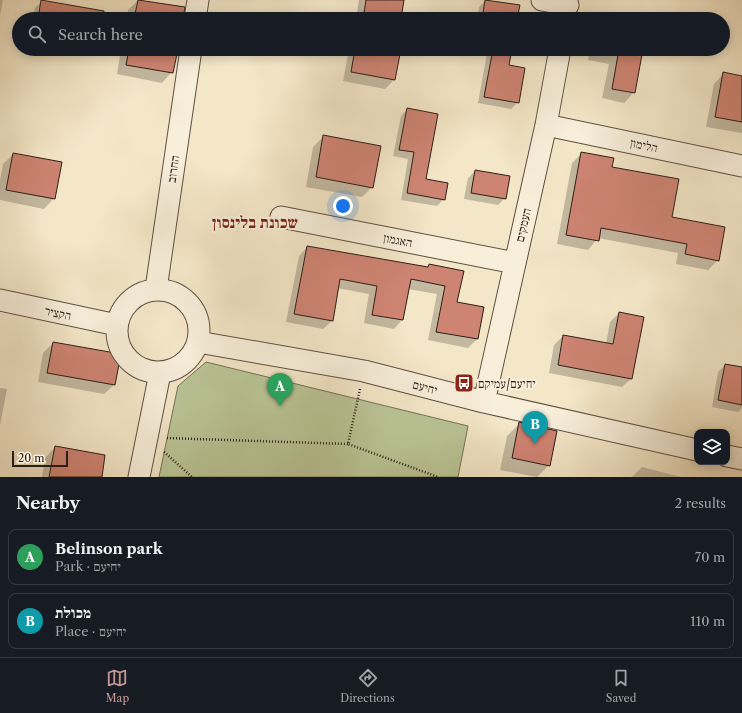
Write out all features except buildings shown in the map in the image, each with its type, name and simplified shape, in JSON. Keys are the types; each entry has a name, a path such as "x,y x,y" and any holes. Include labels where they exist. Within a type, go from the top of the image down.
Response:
{"street":[{"path":"196,12 198,0"},
{"path":"542,0 567,8"},
{"name":"החרוב","path":"156,289 190,56"},
{"name":"העמקים","path":"484,402 546,125 559,56"},
{"name":"הלימון","path":"546,125 742,166"},
{"name":"האגמון","path":"281,217 515,263"},
{"path":"156,289 175,294 191,305 197,316 200,329 198,342 194,352 179,367 160,372 148,371 136,367 127,359 120,349 116,337 116,325 121,311 130,300 142,293 156,289"},
{"name":"הקציר","path":"0,300 116,325"},
{"name":"יחיעם","path":"198,342 364,371 484,402 694,449"},
{"path":"138,477 160,372"},
{"path":"730,457 742,459"}],"path":[{"path":"348,444 364,371"},
{"path":"147,437 348,444 438,477"},
{"path":"147,437 192,477"}],"green space":[{"path":"206,362 468,426 458,477 159,477 178,386"}],"place":[{"name":"יחיעם/עמיקם","path":"464,383"},
{"name":"Belinson park","path":"280,406"},
{"name":"מכולת","path":"535,444"}],"district":[{"name":"שכונת בלינסון","path":"255,222"}]}
